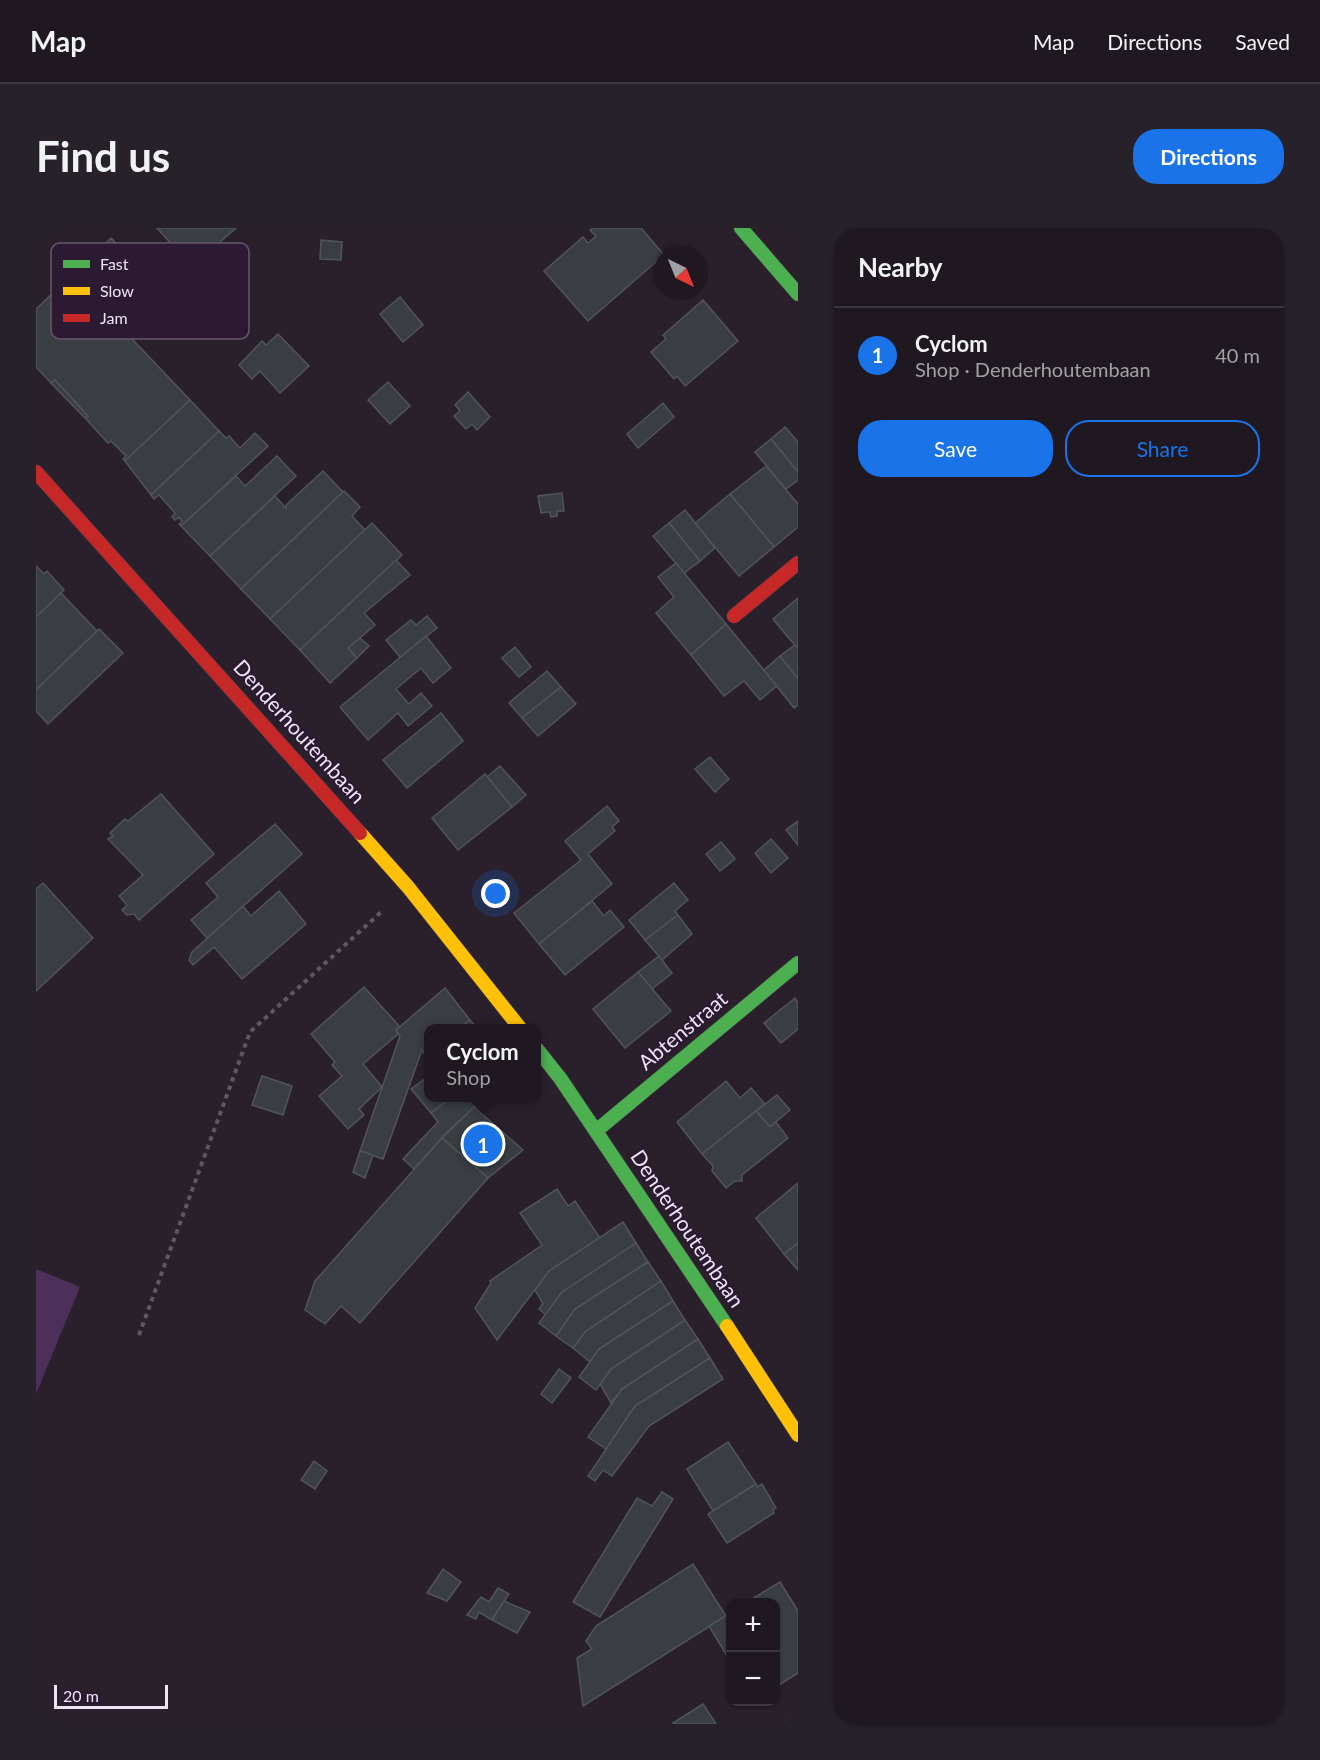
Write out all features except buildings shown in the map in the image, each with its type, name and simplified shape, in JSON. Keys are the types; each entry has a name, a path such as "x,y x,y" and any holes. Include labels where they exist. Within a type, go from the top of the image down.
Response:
{"street":[{"path":"741,228 798,294"},
{"name":"Denderhoutembaan","path":"36,472 408,887 516,1024"},
{"path":"734,616 798,563"},
{"name":"Abtenstraat","path":"596,1131 798,963"},
{"name":"Denderhoutembaan","path":"541,1055 698,1280 798,1436"}],"path":[{"path":"139,1335 250,1032 408,887"}],"shaded area":[{"path":"36,1269 80,1287 36,1394"}],"traffic: fast":[{"path":"741,228 798,294"},
{"path":"596,1131 798,963"},
{"path":"541,1054 560,1078 727,1326"}],"traffic: slow":[{"path":"360,833 408,887 517,1024"},
{"path":"727,1326 798,1435"}],"traffic: jam":[{"path":"36,472 360,833"},
{"path":"734,616 798,563"}],"place":[{"name":"Cyclom","path":"483,1144"}]}
